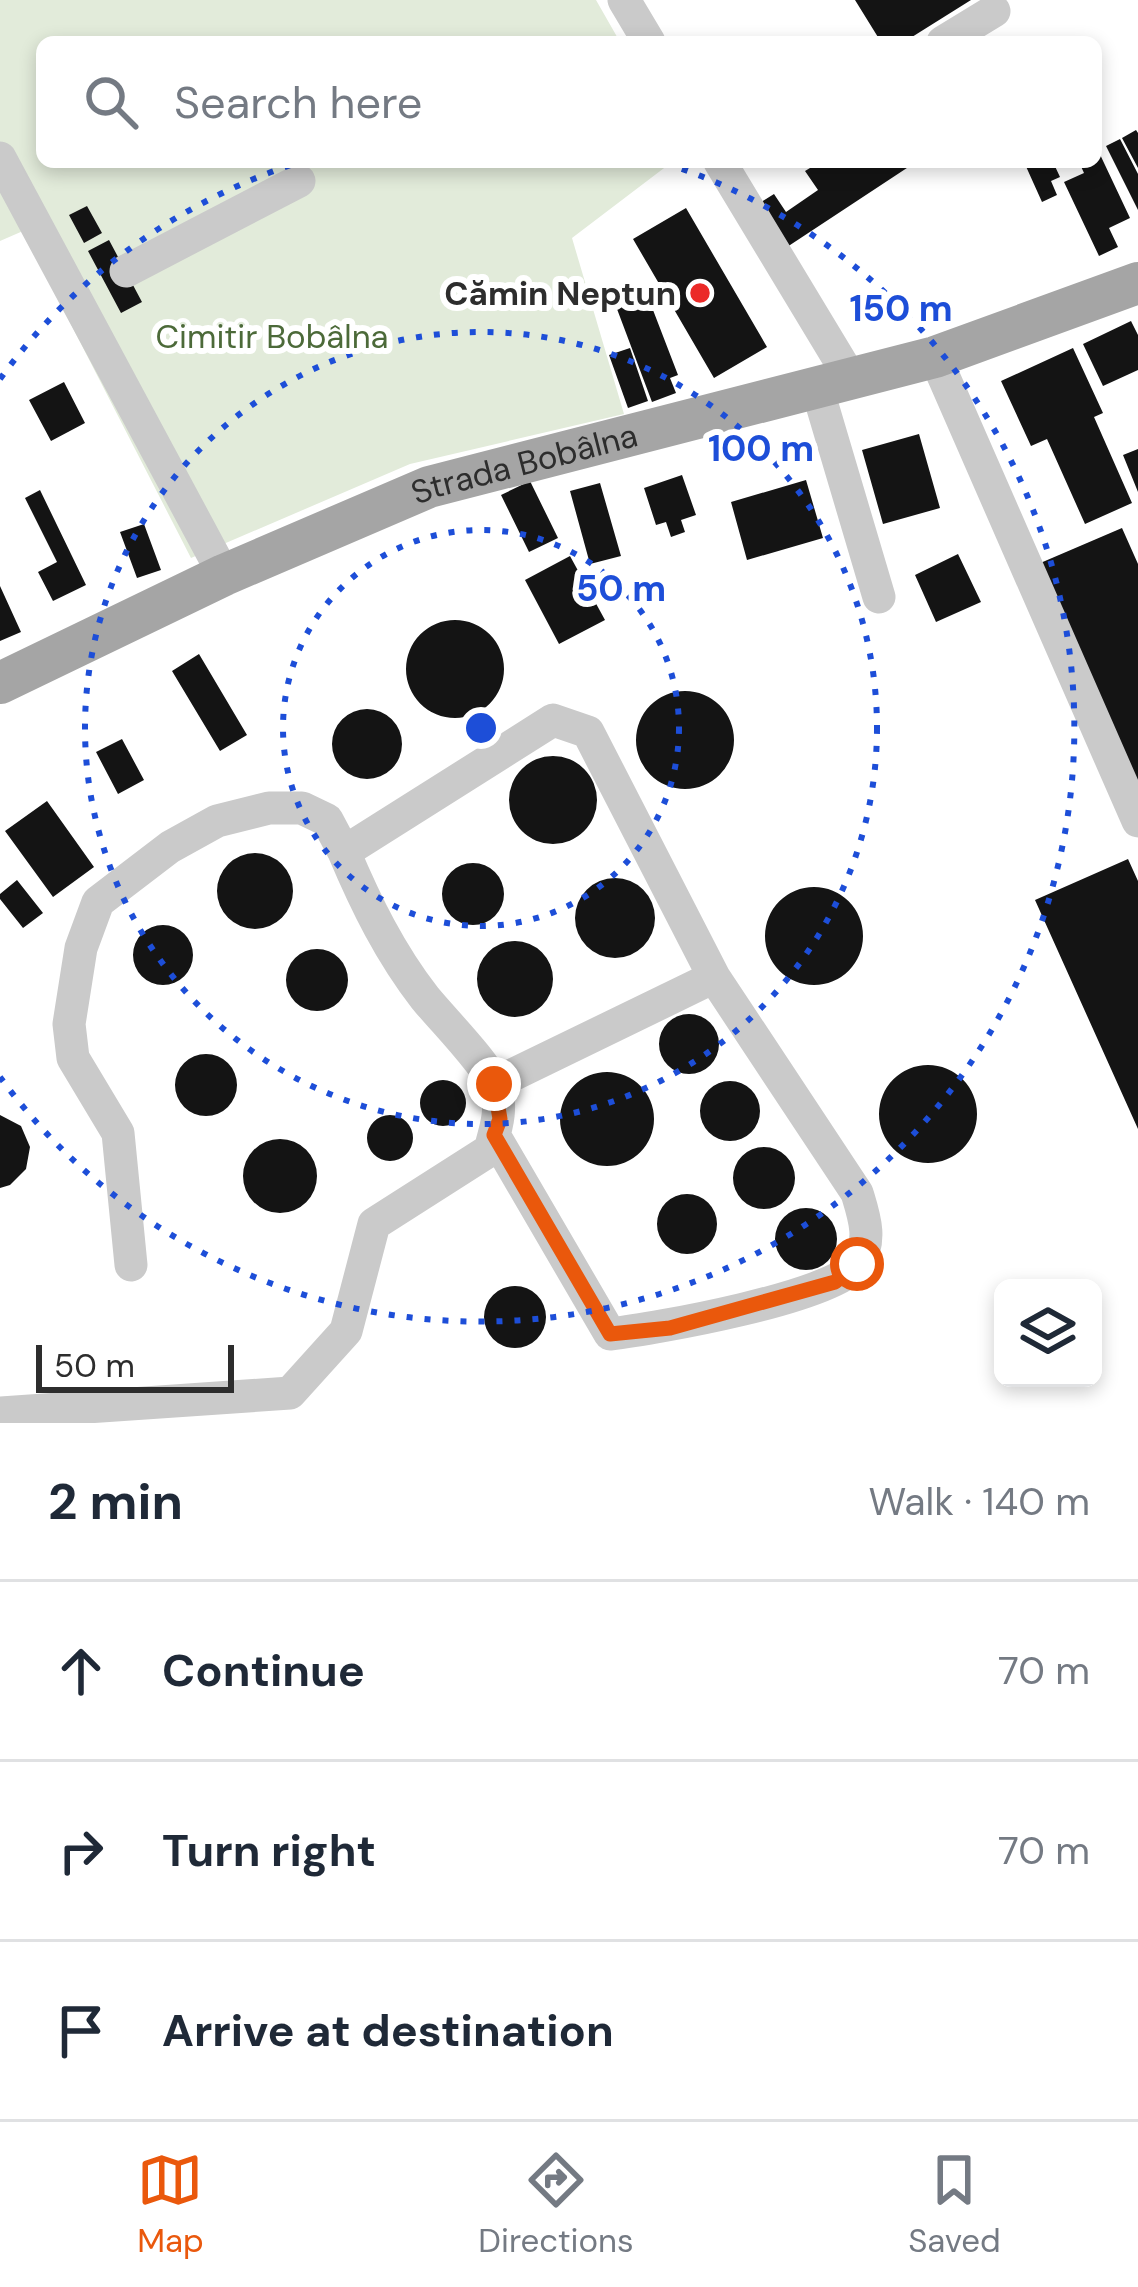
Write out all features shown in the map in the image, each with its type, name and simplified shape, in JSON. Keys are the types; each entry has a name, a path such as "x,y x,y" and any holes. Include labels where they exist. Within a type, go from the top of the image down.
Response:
{"main road":[{"name":"Strada Bobâlna","path":"0,683 224,575 429,488 935,357 1138,283"}],"lane":[{"path":"623,0 645,36"},
{"path":"953,36 994,11"},
{"path":"0,158 102,284 224,575"},
{"path":"733,168 834,384 879,597"},
{"path":"102,284 299,181"},
{"path":"935,357 1138,821"},
{"path":"344,851 553,720 588,732 713,977 857,1193 868,1228 857,1264 835,1282 670,1328 610,1334 494,1135"},
{"path":"0,1413 290,1393 346,1331 374,1225 490,1150 500,1119 494,1084 422,994 373,920 327,820 302,808 269,808 217,821 170,847 98,902 81,948 69,1024 74,1058 118,1133 131,1264"},
{"path":"494,1084 713,977"}],"green space":[{"name":"Cimitir Bobâlna","path":"0,0 596,0 617,36 36,36 36,168 664,168 572,238 624,414 410,464 191,558 23,231 0,241"}],"building":[{"path":"855,0 971,0 914,36 877,36"},
{"path":"1138,133 1138,168 1122,138"},
{"path":"1120,139 1138,174 1138,210 1106,146"},
{"path":"1102,159 1130,218 1109,228 1118,247 1099,256 1064,182 1084,173 1082,168 1102,168"},
{"path":"907,168 784,249 755,206 774,194 786,212 818,190 805,171"},
{"path":"1027,168 1056,168 1060,177 1051,181 1057,195 1042,202"},
{"path":"87,206 102,233 84,243 69,215"},
{"name":"Cămin Neptun","path":"686,208 767,347 714,378 633,239"},
{"path":"109,240 142,302 121,313 88,251"},
{"path":"648,297 678,375 670,378 676,393 652,402 617,309"},
{"path":"1131,321 1138,335 1138,370 1103,386 1083,344"},
{"path":"630,348 648,401 628,408 609,355"},
{"path":"1073,348 1103,413 1094,417 1132,503 1085,524 1047,439 1031,446 1001,381"},
{"path":"64,382 85,423 51,441 29,400"},
{"path":"919,434 940,508 883,524 862,450"},
{"path":"1138,449 1138,492 1123,455"},
{"path":"682,475 696,515 681,520 685,532 671,537 666,522 656,525 644,488"},
{"path":"806,480 823,538 747,560 731,502"},
{"path":"530,481 558,538 529,552 501,495"},
{"path":"600,483 621,556 590,564 570,491"},
{"path":"40,490 86,585 53,601 38,572 57,562 25,498"},
{"path":"144,524 161,570 137,578 120,532"},
{"path":"1122,528 1138,564 1138,793 1038,564"},
{"path":"958,554 981,602 936,622 915,575"},
{"path":"570,556 605,620 559,644 525,580"},
{"path":"0,586 21,632 0,641"},
{"path":"455,620 482,628 496,642 504,669 496,696 482,710 455,718 428,710 414,696 406,669 414,642 428,628"},
{"path":"199,654 247,735 220,751 172,671"},
{"path":"685,691 720,705 734,740 720,775 685,789 650,775 636,740 650,705"},
{"path":"367,709 392,719 402,744 392,769 367,779 342,769 332,744 342,719"},
{"path":"122,739 144,780 118,794 96,752"},
{"path":"553,756 584,769 597,800 584,831 553,844 522,831 509,800 522,769"},
{"path":"47,801 94,867 53,897 5,831"},
{"path":"255,853 282,864 293,891 282,918 255,929 228,918 217,891 228,864"},
{"path":"1128,859 1138,881 1138,1129 1035,900"},
{"path":"473,863 495,872 504,894 495,916 473,925 451,916 442,894 451,872"},
{"path":"615,878 643,890 655,918 643,946 615,958 587,946 575,918 587,890"},
{"path":"17,880 43,913 23,928 0,899"},
{"path":"814,887 841,895 855,909 863,936 855,963 841,977 814,985 787,977 773,963 765,936 773,909 787,895"},
{"path":"163,925 185,933 193,955 185,977 163,985 141,977 133,955 141,933"},
{"path":"515,941 542,952 553,979 542,1006 515,1017 488,1006 477,979 488,952"},
{"path":"317,949 339,958 348,980 339,1002 317,1011 295,1002 286,980 295,958"},
{"path":"689,1014 711,1022 719,1044 711,1066 689,1074 667,1066 659,1044 667,1022"},
{"path":"206,1054 228,1063 237,1085 228,1107 206,1116 184,1107 175,1085 184,1063"},
{"path":"928,1065 963,1079 977,1114 963,1149 928,1163 893,1149 879,1114 893,1079"},
{"path":"607,1072 640,1086 654,1119 640,1152 607,1166 574,1152 560,1119 574,1086"},
{"path":"443,1080 460,1086 466,1103 460,1120 443,1126 426,1120 420,1103 426,1086"},
{"path":"730,1081 752,1089 760,1111 752,1133 730,1141 708,1133 700,1111 708,1089"},
{"path":"0,1115 21,1126 30,1147 26,1169 0,1188"},
{"path":"390,1115 407,1121 413,1138 407,1155 390,1161 373,1155 367,1138 373,1121"},
{"path":"280,1139 306,1150 317,1176 306,1202 280,1213 254,1202 243,1176 254,1150"},
{"path":"764,1147 786,1156 795,1178 786,1200 764,1209 742,1200 733,1178 742,1156"},
{"path":"687,1194 709,1202 717,1224 709,1246 687,1254 665,1246 657,1224 665,1202"},
{"path":"806,1208 828,1217 837,1239 828,1261 806,1270 784,1261 775,1239 784,1217"},
{"path":"515,1286 537,1295 546,1317 537,1339 515,1348 493,1339 484,1317 493,1295"}],"place":[{"name":"Cămin Neptun","path":"700,293"}],"route":[{"path":"494,1084 500,1119 494,1135 610,1334 670,1328 835,1282 857,1264"}]}
